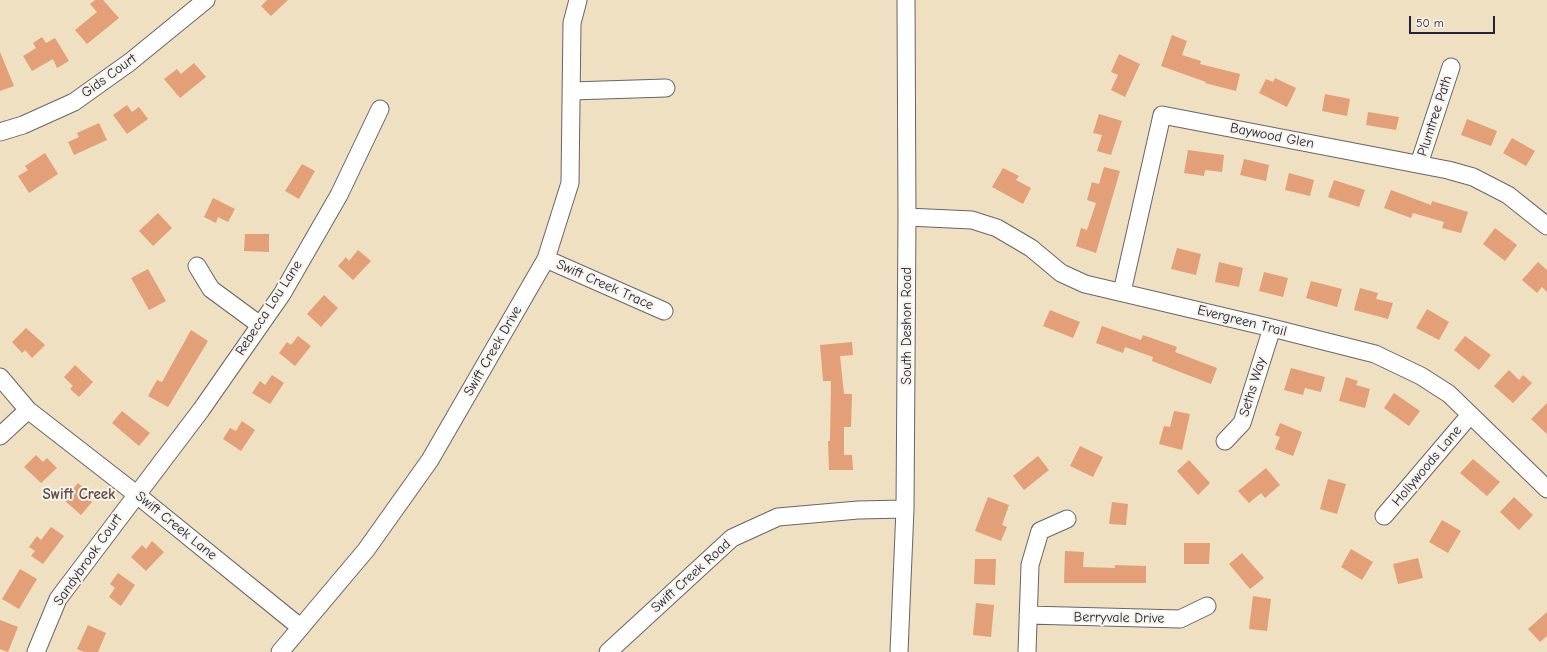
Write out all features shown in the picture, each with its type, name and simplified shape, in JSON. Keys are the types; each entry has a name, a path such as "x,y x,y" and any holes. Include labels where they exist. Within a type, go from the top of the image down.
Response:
{"street":[{"name":"Gids Court","path":"0,132 23,125 74,102 130,62 206,0"},
{"name":"Swift Creek Drive","path":"280,652 366,550 430,460 546,259 570,183 572,23 578,0"},
{"name":"South Deshon Road","path":"899,652 905,509 907,217 906,0"},
{"name":"Plumtree Path","path":"1419,164 1451,67"},
{"path":"572,91 666,88"},
{"name":"Rebecca Lou Lane","path":"136,494 201,410 282,294 339,195 380,109"},
{"name":"Baywood Glen","path":"1122,292 1162,116 1419,164 1473,177 1508,195 1547,226"},
{"name":"Evergreen Trail","path":"907,217 972,220 997,228 1031,248 1061,273 1086,284 1375,354 1421,376 1449,394 1547,489"},
{"name":"Swift Creek Trace","path":"546,259 664,311"},
{"path":"197,266 211,289 260,325"},
{"name":"Seths Way","path":"1225,441 1242,423 1272,328"},
{"name":"Swift Creek Lane","path":"0,377 28,410 136,494 300,627"},
{"path":"0,436 28,410"},
{"name":"Hollywoods Lane","path":"1384,516 1470,415"},
{"name":"Sandybrook Court","path":"36,652 58,599 136,494"},
{"name":"Swift Creek Road","path":"608,652 732,538 778,517 858,510 905,509"},
{"path":"1027,652 1030,565 1040,531 1066,519"},
{"name":"Berryvale Drive","path":"1028,615 1180,619 1207,606"}],"building":[{"path":"95,0 103,0 119,18 87,44 75,30 97,12 90,4"},
{"path":"267,0 288,0 271,16 261,6"},
{"path":"1172,35 1187,41 1182,55 1201,61 1200,64 1240,74 1236,91 1205,83 1206,82 1161,66"},
{"path":"42,37 46,43 55,38 69,61 57,68 53,59 32,71 23,56 36,48 33,43"},
{"path":"0,52 14,86 0,91"},
{"path":"1119,54 1140,64 1125,97 1111,90 1118,75 1111,72"},
{"path":"194,63 206,77 180,98 164,79 177,69 181,74"},
{"path":"1275,78 1296,88 1287,107 1259,93 1266,79 1273,82"},
{"path":"1325,94 1350,99 1347,116 1322,111"},
{"path":"127,105 132,112 139,107 148,119 127,134 113,115"},
{"path":"1368,112 1399,117 1396,130 1366,125"},
{"path":"1099,114 1122,121 1111,155 1097,151 1102,135 1093,133"},
{"path":"1467,119 1497,131 1491,146 1461,135"},
{"path":"99,123 107,140 74,155 68,142 79,137 77,133"},
{"path":"1512,138 1535,151 1526,166 1503,153"},
{"path":"1188,150 1224,155 1222,172 1205,170 1204,176 1184,173"},
{"path":"45,153 58,174 29,193 18,176 28,170 25,166"},
{"path":"1244,159 1269,165 1266,181 1240,175"},
{"path":"302,164 315,171 299,199 285,191"},
{"path":"1104,167 1120,171 1096,253 1076,246 1081,228 1087,230 1096,203 1087,200 1092,182 1099,184"},
{"path":"1003,168 1019,176 1016,180 1031,188 1023,204 992,187"},
{"path":"1289,173 1314,180 1310,196 1285,190"},
{"path":"1334,180 1365,190 1359,207 1328,197"},
{"path":"1391,190 1431,205 1432,201 1468,212 1461,233 1442,228 1444,222 1413,213 1411,218 1384,208"},
{"path":"213,198 235,209 228,222 218,217 216,223 204,217"},
{"path":"158,213 172,228 153,246 139,231"},
{"path":"1495,228 1517,245 1505,261 1483,244"},
{"path":"245,234 269,234 269,252 244,251"},
{"path":"1177,248 1201,254 1196,275 1171,269"},
{"path":"358,250 371,261 353,280 338,266 346,257 349,261"},
{"path":"1219,262 1243,268 1239,287 1215,282"},
{"path":"1538,262 1547,270 1547,292 1542,287 1537,293 1522,280"},
{"path":"148,269 166,301 149,310 131,278"},
{"path":"1264,272 1288,278 1283,297 1259,291"},
{"path":"1311,281 1342,289 1337,307 1306,298"},
{"path":"1360,288 1378,293 1376,299 1393,303 1388,319 1354,310"},
{"path":"324,295 338,308 321,327 307,314"},
{"path":"1427,309 1449,322 1439,340 1416,328"},
{"path":"1050,310 1080,322 1073,338 1043,326"},
{"path":"1102,326 1141,340 1143,335 1177,347 1175,352 1217,368 1211,384 1152,361 1153,357 1125,347 1123,353 1096,343"},
{"path":"26,328 45,345 32,358 25,350 22,353 12,342"},
{"path":"191,330 208,341 168,407 148,396 157,380 162,382"},
{"path":"298,336 311,346 295,366 279,353 287,342 291,345"},
{"path":"1465,336 1491,355 1479,370 1454,350"},
{"path":"852,342 853,355 840,356 844,394 852,394 851,427 844,427 844,455 852,455 853,470 829,470 828,441 830,441 831,381 823,381 820,345"},
{"path":"75,365 93,382 79,397 70,389 73,386 64,377"},
{"path":"1291,368 1325,377 1321,392 1305,388 1303,395 1284,390"},
{"path":"1509,370 1519,380 1523,375 1532,383 1513,403 1494,386"},
{"path":"272,375 284,383 270,404 252,393 260,381 265,385"},
{"path":"1346,377 1358,381 1356,385 1370,389 1365,408 1339,401"},
{"path":"1394,393 1420,411 1409,426 1384,408"},
{"path":"1547,403 1547,434 1531,419"},
{"path":"122,411 150,433 139,446 112,423"},
{"path":"1174,411 1190,414 1182,450 1159,444 1164,426 1170,427"},
{"path":"242,421 255,430 241,451 223,439 230,428 236,431"},
{"path":"1280,423 1302,432 1293,456 1275,449 1280,437 1275,435"},
{"path":"1080,446 1103,457 1093,477 1070,466"},
{"path":"36,455 43,462 47,458 57,468 41,483 24,467"},
{"path":"1038,456 1049,470 1024,490 1013,476"},
{"path":"1473,459 1500,482 1487,496 1460,473"},
{"path":"1189,460 1210,483 1198,495 1177,471"},
{"path":"1266,468 1280,485 1265,498 1261,493 1249,503 1238,491"},
{"path":"1328,479 1346,484 1337,514 1320,509"},
{"path":"78,483 86,490 83,494 92,502 81,515 64,500"},
{"path":"988,497 1009,505 1002,525 1007,527 1001,541 975,531"},
{"path":"1514,497 1533,515 1519,530 1500,512"},
{"path":"1112,502 1128,504 1126,525 1109,524"},
{"path":"1442,520 1461,531 1448,553 1429,542"},
{"path":"51,527 64,536 43,564 31,556 35,551 29,547 37,536 41,540"},
{"path":"152,541 164,552 146,571 131,557 142,545 146,549"},
{"path":"1184,543 1210,543 1209,564 1184,564"},
{"path":"1351,549 1373,562 1362,580 1341,567"},
{"path":"1065,551 1084,552 1083,567 1115,568 1115,565 1146,566 1146,583 1064,583"},
{"path":"1242,553 1264,578 1250,589 1229,564"},
{"path":"1418,558 1423,578 1398,584 1393,564"},
{"path":"975,559 996,559 995,585 974,584"},
{"path":"20,569 37,579 19,609 2,599"},
{"path":"118,573 135,585 121,606 109,597 115,588 110,584"},
{"path":"1253,596 1271,599 1267,631 1249,629"},
{"path":"976,603 994,605 991,637 973,635"},
{"path":"1547,612 1547,636 1540,642 1528,629"},
{"path":"0,620 18,627 8,652 0,649"},
{"path":"88,625 106,633 98,652 84,652 77,649"}],"district":[{"name":"Swift Creek","path":"79,495"}]}
